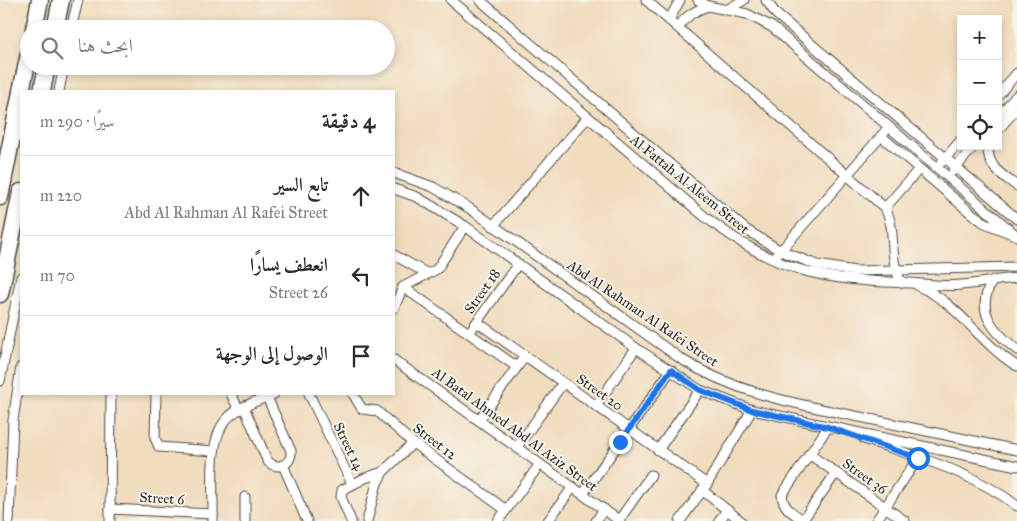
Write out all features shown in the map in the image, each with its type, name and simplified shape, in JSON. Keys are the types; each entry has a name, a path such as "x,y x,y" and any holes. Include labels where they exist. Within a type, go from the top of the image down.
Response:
{"highway":[{"path":"36,20 40,0"},
{"path":"57,20 61,0"},
{"path":"21,90 24,75"},
{"path":"42,90 45,75"},
{"path":"0,197 20,96"},
{"path":"0,294 20,197"}],"street":[{"path":"73,20 78,0"},
{"name":"Al Fattah Al Aleem Street","path":"480,0 745,228 781,251 817,265 855,271 1017,267"},
{"path":"646,0 885,208 892,226 894,270 906,283 932,292 949,305 992,347 1017,366"},
{"path":"670,20 680,0"},
{"path":"698,0 708,6 756,17 772,27 1016,236"},
{"path":"727,10 744,0"},
{"path":"766,0 776,14 1017,219"},
{"name":"Al Fattah Al Aleem Street","path":"454,1 704,216 736,241 772,260 802,272 832,279 960,286 1017,278"},
{"path":"678,28 685,18 696,10 708,6"},
{"path":"1002,90 1017,73"},
{"path":"59,90 62,75"},
{"path":"1002,112 1017,95"},
{"path":"1002,125 1017,108"},
{"path":"493,226 588,117"},
{"path":"772,260 889,127"},
{"path":"881,136 985,223 1016,236"},
{"path":"929,178 957,144"},
{"path":"948,177 971,150"},
{"path":"988,150 989,159 995,169 1017,186"},
{"path":"885,208 919,169"},
{"name":"Abd Al Rahman Al Rafei Street","path":"395,173 433,187 493,226 671,352 705,374 730,386 758,394 1017,450"},
{"path":"395,189 417,197 465,226 636,348 700,390 752,410 1017,466"},
{"path":"395,306 403,287 437,269 465,226"},
{"path":"395,256 428,274"},
{"name":"Street 18","path":"469,333 518,264"},
{"path":"993,280 985,292 983,307 987,316 1006,341 1017,350"},
{"path":"9,521 12,439 20,380 0,379 20,287"},
{"path":"403,287 517,367"},
{"name":"Street 20","path":"477,322 658,450 704,487 741,521"},
{"path":"596,406 636,348"},
{"path":"583,494 629,429 667,368 671,352"},
{"path":"479,420 525,356"},
{"name":"Al Batal Ahmed Abd Al Aziz Street","path":"395,361 620,521"},
{"path":"517,448 563,383"},
{"path":"658,450 700,390"},
{"path":"110,521 111,395"},
{"path":"156,395 155,438 158,447 214,451"},
{"path":"213,518 214,451 217,434 226,420 241,408 270,395 291,451 291,457 288,462 282,465 276,467 270,465 241,408 232,395"},
{"name":"Street 14","path":"309,395 352,484"},
{"name":"Street 12","path":"353,395 359,407 365,411 378,411 413,443 506,510"},
{"path":"680,521 704,487 752,410"},
{"path":"828,427 782,495 783,503 803,520 836,473"},
{"path":"828,427 966,476 1006,497 1017,506"},
{"path":"367,521 376,483 383,472 413,443"},
{"name":"Street 36","path":"809,454 905,521"},
{"path":"876,521 918,458"},
{"path":"498,521 540,464"},
{"path":"282,465 307,521"},
{"path":"352,521 340,493 352,484 383,472"},
{"path":"620,521 651,475"},
{"path":"548,521 573,488"},
{"path":"245,497 245,521"},
{"name":"Street 6","path":"110,509 181,517 213,518"},
{"path":"596,521 604,509"},
{"path":"719,521 727,510"}],"route":[{"path":"620,442 671,370 700,390 752,410 828,427 918,458"}]}
